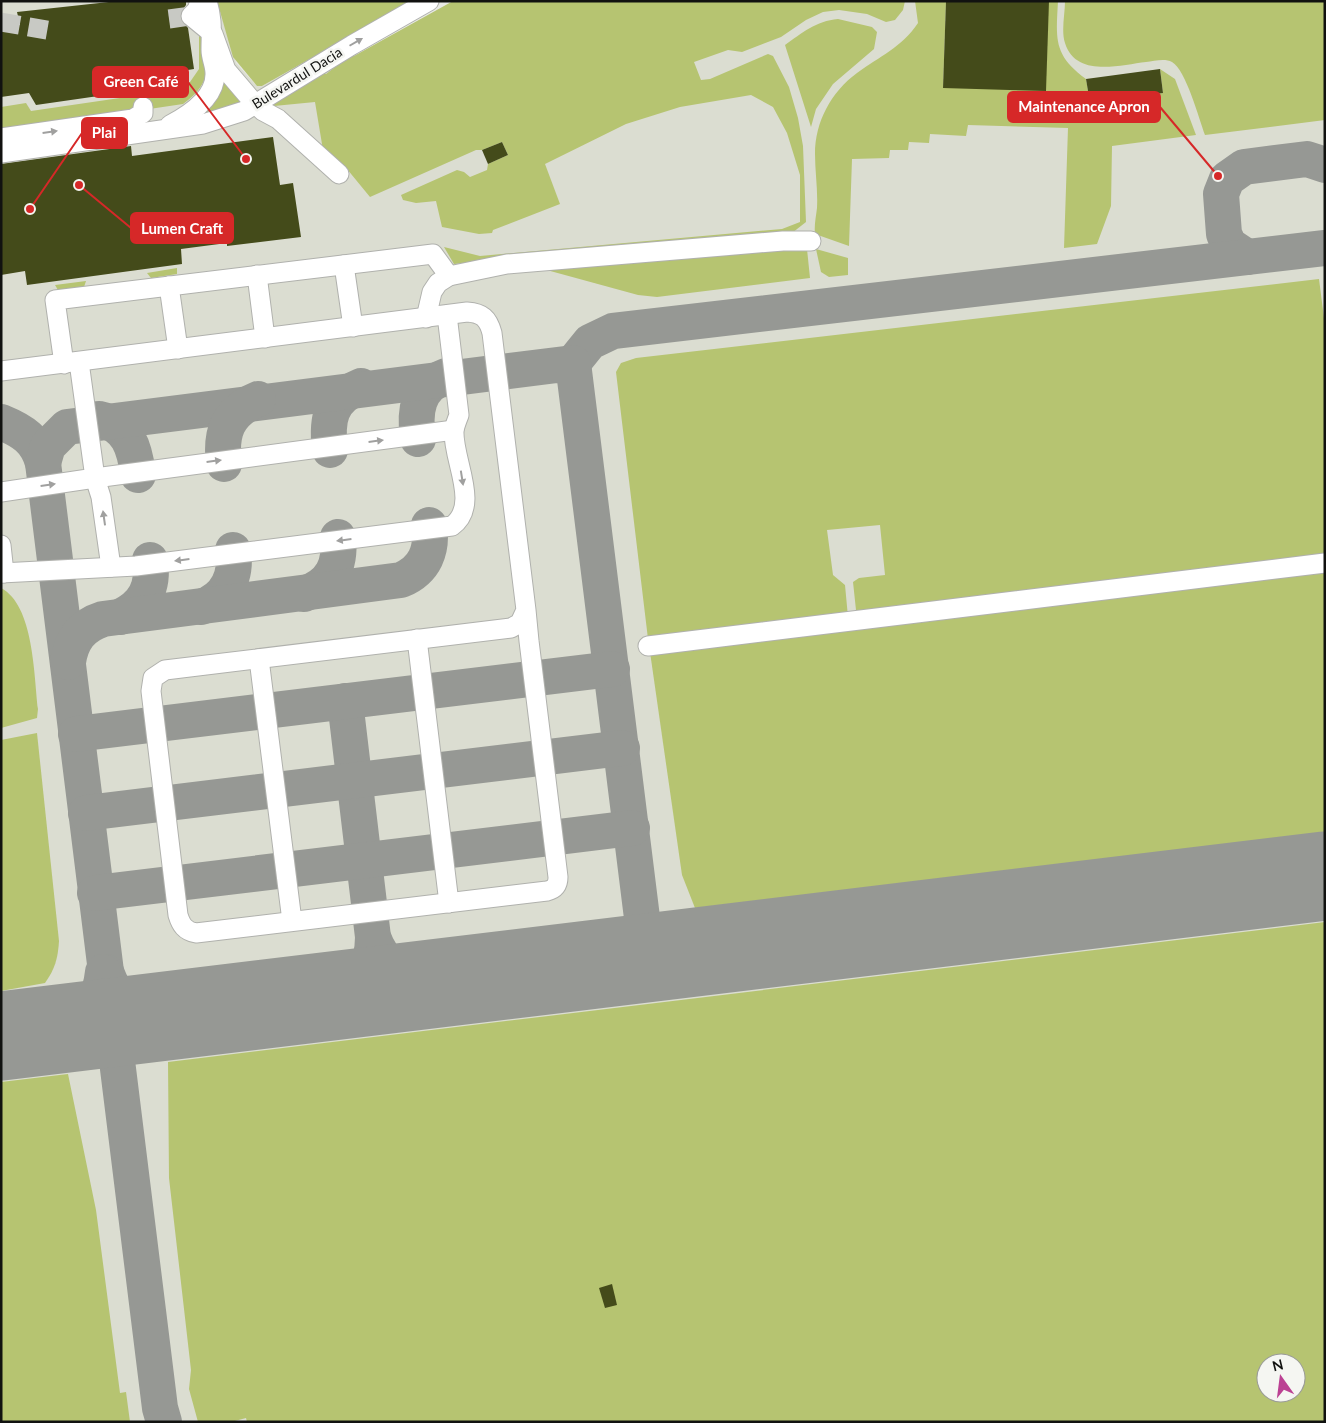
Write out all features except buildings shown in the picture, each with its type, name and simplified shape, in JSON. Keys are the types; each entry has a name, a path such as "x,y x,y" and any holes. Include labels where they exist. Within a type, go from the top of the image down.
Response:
{"lane":[{"path":"200,1 197,10 191,16 213,34 226,70 263,112 278,119 339,174"},
{"name":"Bulevardul Dacia","path":"157,132 188,115 204,100 214,82 215,73 212,60 213,19 208,1"},
{"name":"Bulevardul Dacia","path":"1,153 157,132 203,124 244,111 352,45 429,1"},
{"path":"1,138 134,119 143,113 147,107 164,115 184,111 193,104 206,85 210,75 212,60"},
{"path":"426,318 432,292 438,283 449,276 507,264 783,241 811,241"},
{"path":"111,567 101,497 95,478 56,300 433,254 449,276"},
{"path":"344,265 353,327"},
{"path":"257,275 265,338"},
{"path":"169,286 178,349"},
{"path":"1,372 475,312 483,315 489,322 526,610 558,882 556,887 546,891 449,903 196,933 188,932 183,927 176,905 151,685 154,678 165,670 511,628 522,631 529,641"},
{"path":"1,545 3,573 136,566 452,526 459,522 465,508 454,430 459,415 447,315"},
{"path":"1,492 454,430"},
{"path":"648,646 852,623 1325,562"},
{"path":"511,628 520,622 526,610"},
{"path":"417,640 449,903"},
{"path":"260,659 292,922"}],"shaded area":[{"path":"1,1 217,1 236,63 257,86 262,86 343,41 354,56 818,1 1325,1 1325,1422 1,1422"}],"green space":[{"path":"217,1 413,1 262,86 257,86 233,57"},
{"path":"453,1 905,1 903,10 895,20 886,22 867,14 839,10 823,12 806,20 781,37 742,52 728,50 694,62 701,80 710,79 768,54 773,56 789,87 798,118 803,146 806,222 792,233 454,264 444,247 480,256 782,229 800,222 800,175 787,133 773,107 751,95 680,107 626,124 545,164 560,204 493,230 492,233 479,234 442,227 436,201 416,203 403,200 401,195 457,170 464,172 470,177 487,170 488,164 508,155 502,142 482,150 476,150 370,197 347,169 323,150 315,102 274,106 273,101 320,71 326,74 352,54 354,56"},
{"path":"915,1 946,1 943,88 1049,1 1058,1 1057,36 1059,45 1067,62 1086,79 1090,103 1163,93 1160,69 1175,79 1196,135 1112,146 1111,206 1097,244 1064,248 1068,128 968,125 966,136 930,134 929,143 909,142 908,150 890,150 889,158 852,159 849,246 815,234 817,201 815,154 821,119 839,89 857,73 890,51 911,32 918,23"},
{"path":"1065,1 1325,1 1325,120 1205,135 1187,84 1172,62 1159,60 1100,67 1079,61 1071,54 1065,43 1063,33"},
{"path":"838,19 872,27 877,32 874,49 833,84 816,109 811,127 785,45 816,25"},
{"path":"199,29 208,61 207,70 200,88 183,104 1,131 1,107 26,103 31,111 154,93 154,88 190,82 199,69"},
{"path":"226,77 248,99 207,114 206,111"},
{"path":"807,249 810,278 657,297 638,295 532,266 577,268 745,251"},
{"path":"816,249 848,258 848,275 829,277 821,272"},
{"path":"177,268 177,274 151,278 147,273"},
{"path":"1319,279 1325,326 1325,560 860,615 856,610 853,582 859,578 885,575 880,525 827,530 833,575 845,585 848,617 648,639 616,372 621,363 636,358"},
{"path":"86,281 84,287 58,290 55,285"},
{"path":"1325,568 1325,832 695,908 682,875 650,652"},
{"path":"1,588 12,597 20,609 26,625 33,661 38,709 37,718 1,728"},
{"path":"37,733 59,941 58,953 54,968 45,983 1,991 1,740"},
{"path":"1325,922 1325,1422 247,1422 246,1418 231,1422 198,1422 189,1389 191,1370 169,1178 168,1062"},
{"path":"68,1074 96,1210 120,1393 126,1392 130,1422 1,1422 1,1082"}],"taxiway":[{"path":"1247,257 1229,245 1224,234 1221,194 1227,179 1244,167 1307,159 1325,165"},
{"path":"573,363 590,342 613,331 1325,248"},
{"path":"43,463 48,446 67,427 573,363 647,958"},
{"path":"418,439 417,410 423,393 436,381 446,376"},
{"path":"330,450 329,429 332,411 343,397 361,386"},
{"path":"224,464 223,443 228,425 239,410 258,399"},
{"path":"99,419 117,426 128,439 135,456 138,475"},
{"path":"1,422 28,437 37,448 43,463 160,1408 164,1422"},
{"path":"68,662 69,654 78,635 95,622 103,619 401,580 416,571 426,558 430,543 429,525"},
{"path":"304,594 322,585 333,572 338,556 338,537"},
{"path":"201,607 218,598 228,585 233,569 233,550"},
{"path":"120,617 136,607 146,594 151,579 150,560"},
{"path":"76,734 612,669"},
{"path":"345,701 373,937 382,955 394,968 409,978 428,985"},
{"path":"86,813 622,748"},
{"path":"95,893 632,828"},
{"path":"323,997 344,988 360,977 370,960 373,937"},
{"path":"59,1029 77,1020 90,1008 99,992 103,972"},
{"path":"106,972 116,992 128,1005 155,1015 167,1016"}],"runway":[{"path":"1,1036 1325,876"}],"tunnel":[{"path":"169,19 191,16"},
{"path":"1,22 53,31"}],"place":[{"name":"Green Café","path":"246,159"},
{"name":"Maintenance Apron","path":"1218,176"},
{"name":"Lumen Craft","path":"79,185"},
{"name":"Plai","path":"30,209"}]}
